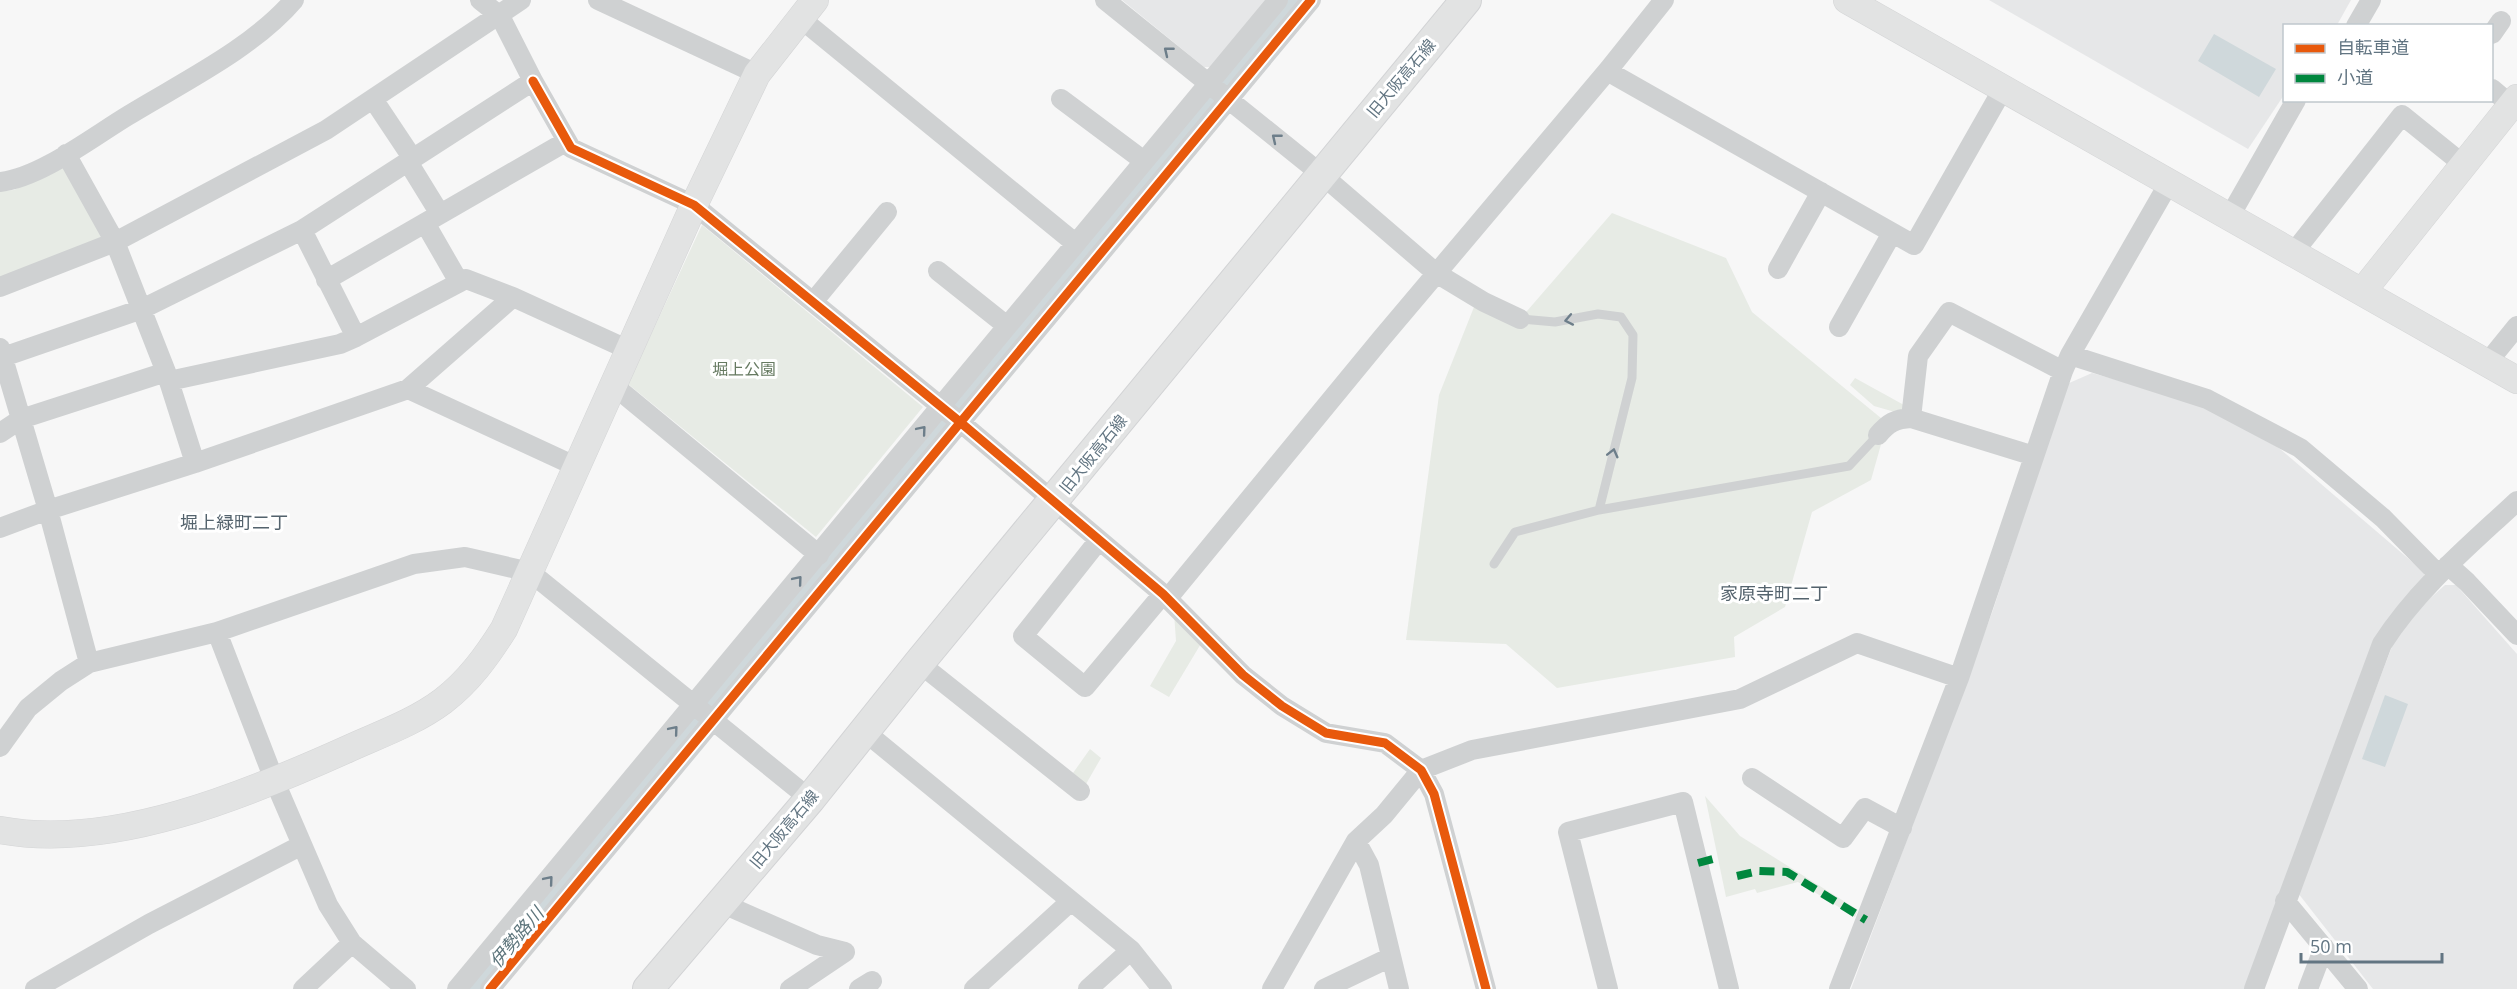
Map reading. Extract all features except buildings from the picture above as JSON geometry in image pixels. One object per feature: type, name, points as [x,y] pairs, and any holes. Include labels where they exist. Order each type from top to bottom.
[{"type":"main road","name":"旧大阪高石線","points":[[648,989],[810,799],[919,663],[1466,0]]},
{"type":"street","points":[[0,182],[13,180],[66,154],[237,49],[285,11],[294,0]]},
{"type":"street","points":[[480,0],[500,16],[533,81],[572,148],[694,205],[960,421],[1054,501],[1165,596],[1244,675],[1281,706],[1326,733],[1385,742],[1421,770],[1434,794],[1486,989]]},
{"type":"street","points":[[0,287],[115,242],[326,130],[521,0]]},
{"type":"street","points":[[598,0],[757,74]]},
{"type":"street","points":[[1106,0],[1321,174],[1436,273],[1484,302],[1520,319]]},
{"type":"street","points":[[490,989],[960,421],[1218,92],[1278,0]]},
{"type":"street","points":[[457,989],[695,705],[1144,161],[1311,0]]},
{"type":"street","points":[[1099,540],[1023,636],[1085,687],[1165,596],[1609,69],[1664,0]]},
{"type":"street","points":[[1847,0],[2517,380]]},
{"type":"street","points":[[2357,24],[2371,0]]},
{"type":"street","points":[[0,830],[24,835],[74,834],[132,826],[275,782],[419,717],[467,681],[487,656],[504,628],[694,205],[757,74],[807,9],[1075,243]]},
{"type":"street","points":[[1609,69],[1616,76],[1914,245],[2004,87]]},
{"type":"street","points":[[89,663],[48,510],[1,354],[142,309],[302,230],[533,81]]},
{"type":"street","points":[[2362,292],[2464,165],[2507,97]]},
{"type":"street","points":[[373,99],[411,160],[459,282]]},
{"type":"street","points":[[1061,99],[1144,161]]},
{"type":"street","points":[[2230,216],[2295,102]]},
{"type":"street","points":[[2294,252],[2402,115],[2464,165]]},
{"type":"street","points":[[326,280],[567,141]]},
{"type":"street","points":[[66,154],[115,242],[167,376],[195,464]]},
{"type":"street","points":[[1839,989],[1959,678],[2066,363],[2169,181]]},
{"type":"street","points":[[1778,269],[1821,192]]},
{"type":"street","points":[[813,302],[887,212]]},
{"type":"street","points":[[302,230],[356,337]]},
{"type":"street","points":[[1839,327],[1892,232]]},
{"type":"street","points":[[938,271],[1007,326]]},
{"type":"street","points":[[0,433],[21,419],[167,376],[340,344],[466,279],[513,297],[629,350]]},
{"type":"street","points":[[0,528],[48,510],[195,464],[408,389],[513,297]]},
{"type":"street","points":[[1911,418],[1918,356],[1948,312],[2066,363],[2207,399],[2300,448],[2443,570],[2467,582],[2517,635]]},
{"type":"street","points":[[2487,363],[2517,327]]},
{"type":"street","points":[[613,385],[819,555]]},
{"type":"street","points":[[408,389],[575,466]]},
{"type":"street","points":[[1878,435],[1887,423],[1911,418],[2034,456]]},
{"type":"street","points":[[2254,989],[2382,644],[2409,606],[2443,570],[2517,501]]},
{"type":"street","points":[[0,747],[28,708],[61,681],[89,663],[217,632],[414,564],[465,557],[530,572],[810,799]]},
{"type":"street","points":[[217,632],[275,782],[328,905],[352,943],[406,989]]},
{"type":"street","points":[[1272,989],[1356,841],[1384,815],[1421,770],[1472,750],[1740,699],[1857,643],[1959,678]]},
{"type":"street","points":[[919,663],[1080,790]]},
{"type":"street","points":[[864,731],[1131,950],[1162,989]]},
{"type":"street","points":[[1752,778],[1843,837],[1865,808],[1902,828]]},
{"type":"street","points":[[1608,989],[1568,832],[1683,802],[1729,989]]},
{"type":"street","points":[[1356,841],[1369,864],[1399,989]]},
{"type":"street","points":[[34,989],[149,924],[302,845]]},
{"type":"street","points":[[974,989],[1071,901]]},
{"type":"street","points":[[2285,901],[2358,989]]},
{"type":"street","points":[[721,903],[818,945],[845,952],[812,983],[790,989]]},
{"type":"street","points":[[303,989],[352,943]]},
{"type":"street","points":[[2308,989],[2324,948]]},
{"type":"street","points":[[1088,989],[1131,950]]},
{"type":"street","points":[[1324,989],[1391,957]]},
{"type":"lane","points":[[1520,319],[1555,322],[1598,314],[1621,317],[1633,336],[1632,378],[1599,510]]},
{"type":"lane","points":[[1494,564],[1515,532],[1599,510],[1849,466],[1878,435]]},
{"type":"shaded area","points":[[1122,0],[1266,0],[1212,67],[1204,67]]},
{"type":"shaded area","points":[[1989,0],[2351,0],[2338,24],[2283,24],[2283,96],[2248,149]]},
{"type":"shaded area","points":[[2214,34],[2276,69],[2259,97],[2198,61]]},
{"type":"shaded area","points":[[2092,373],[2195,402],[2279,448],[2424,572],[2424,579],[2377,636],[2363,668],[2245,989],[1851,989],[1993,610],[2067,384]]},
{"type":"shaded area","points":[[2445,585],[2456,585],[2517,654],[2517,989],[2373,989],[2298,893],[2393,644],[2416,611]]},
{"type":"shaded area","points":[[2385,695],[2408,704],[2385,767],[2362,759]]},
{"type":"green space","points":[[63,164],[105,238],[0,278],[0,191],[14,190]]},
{"type":"green space","points":[[1612,213],[1726,258],[1752,312],[1887,423],[1871,480],[1812,512],[1785,607],[1734,637],[1735,657],[1557,688],[1506,644],[1406,640],[1439,395],[1474,307],[1520,319]]},
{"type":"green space","name":"堀上公園","points":[[702,225],[923,407],[816,537],[628,384]]},
{"type":"green space","points":[[1855,378],[1904,405],[1902,414],[1874,406],[1850,385]]},
{"type":"green space","points":[[1174,613],[1202,642],[1169,697],[1150,686],[1176,641]]},
{"type":"green space","points":[[1090,749],[1101,758],[1086,784],[1073,773]]},
{"type":"green space","points":[[1705,796],[1740,836],[1858,910],[1855,917],[1798,882],[1757,893],[1755,889],[1726,897]]},
{"type":"waterway","name":"伊勢路川","points":[[473,989],[1297,0]]},
{"type":"marked path","points":[[1698,863],[1713,859]]},
{"type":"marked path","points":[[1737,876],[1759,871],[1787,872],[1866,920]]},
{"type":"cycle path","points":[[490,989],[1311,0]]},
{"type":"cycle path","points":[[533,81],[571,148],[694,205],[960,422],[1163,594],[1243,675],[1282,706],[1326,733],[1385,743],[1421,770],[1434,794],[1486,989]]},
{"type":"district","name":"堀上緑町二丁","points":[[234,522]]},
{"type":"district","name":"家原寺町二丁","points":[[1774,593]]}]
